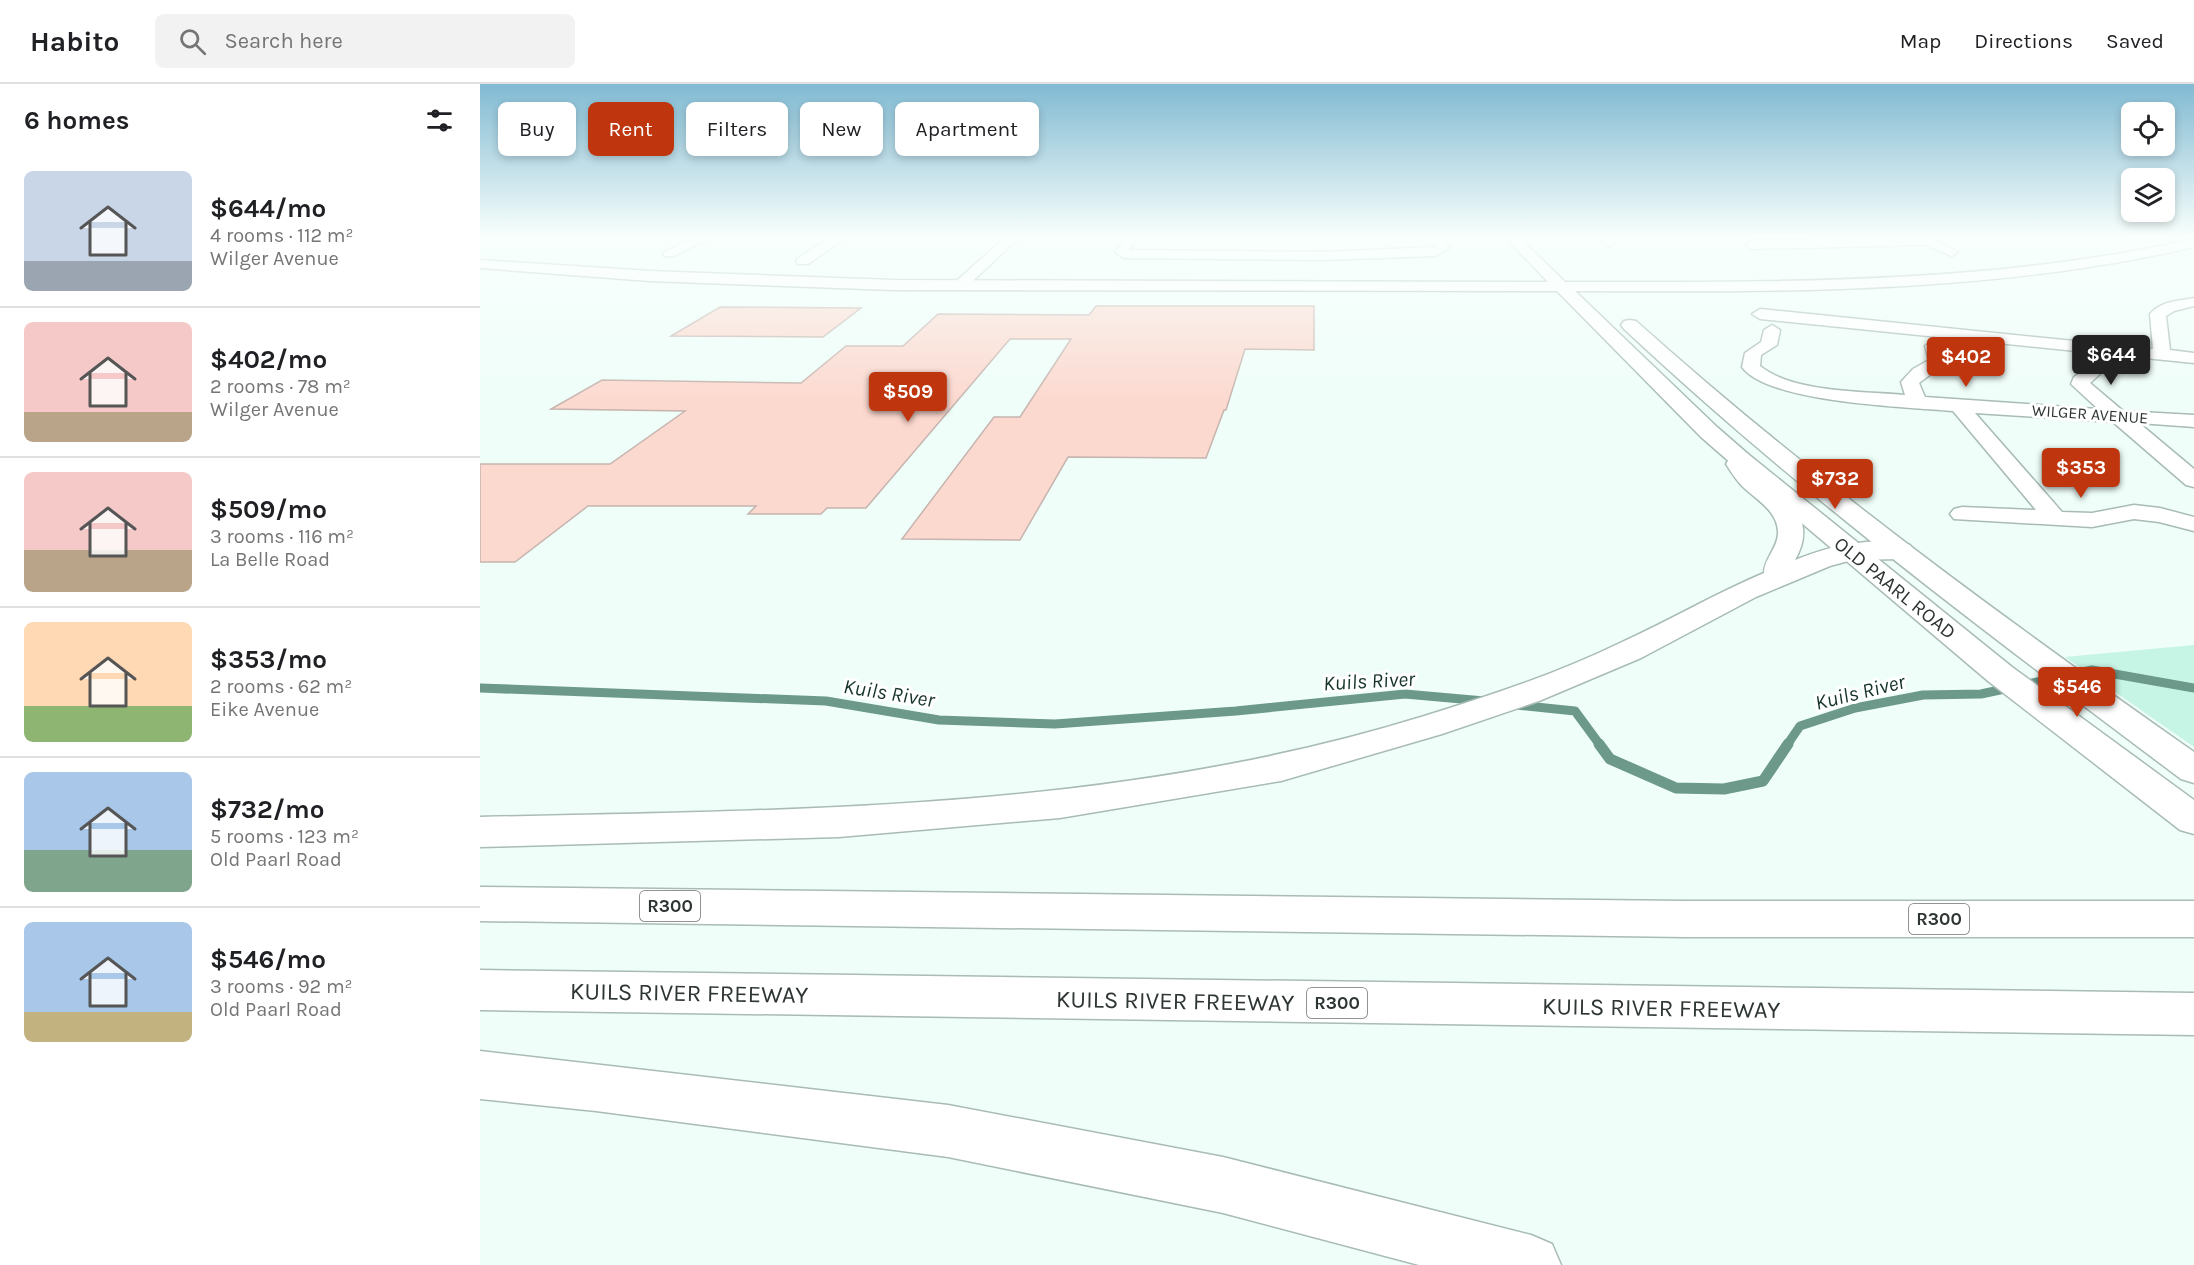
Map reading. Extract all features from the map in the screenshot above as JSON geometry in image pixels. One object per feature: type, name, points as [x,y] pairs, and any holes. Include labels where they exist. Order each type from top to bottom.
[{"type":"main road","name":"OLD PAARL ROAD","points":[[1581,291],[1708,432],[2000,674],[2194,820]]},
{"type":"main road","name":"OLD PAARL ROAD","points":[[1587,291],[1611,308],[1755,434],[1900,551],[1992,622],[2194,770]]},
{"type":"main road","points":[[1740,459],[1738,464],[1744,475],[1780,509],[1790,526],[1791,542],[1778,567],[1778,576]]},
{"type":"main road","points":[[480,832],[850,822],[1060,804],[1281,768],[1430,726],[1527,694],[1630,651],[1778,576],[1826,558],[1851,552],[1900,551]]},
{"type":"main road","name":"R300","points":[[480,904],[1684,919],[2194,919]]},
{"type":"main road","name":"KUILS RIVER FREEWAY","points":[[480,990],[2194,1014]]},
{"type":"main road","points":[[480,1075],[948,1131],[1224,1185],[1531,1265]]},
{"type":"street","points":[[2162,355],[2158,314],[2169,307],[2194,302]]},
{"type":"street","points":[[1760,314],[2194,358]]},
{"type":"street","name":"WILGER AVENUE","points":[[1772,330],[1770,344],[1754,351],[1751,357],[1751,367],[1763,377],[1783,386],[1807,391],[1959,406],[2194,421]]},
{"type":"street","points":[[1917,402],[1910,382],[1918,373],[1938,362],[1933,346]]},
{"type":"street","points":[[2093,362],[2091,375],[2082,379],[2080,384],[2194,480]]},
{"type":"street","points":[[1959,406],[2056,519]]},
{"type":"street","points":[[1962,514],[2092,520],[2134,512],[2160,515],[2194,524]]},
{"type":"green space","points":[[2194,645],[2194,747],[2065,657]]},
{"type":"building","points":[[1096,306],[1314,306],[1314,350],[1245,349],[1226,410],[1224,410],[1206,458],[1068,457],[1020,540],[902,539],[994,417],[1020,417],[1071,339],[1010,339],[866,508],[827,508],[821,514],[748,514],[756,506],[588,506],[515,562],[480,562],[480,464],[610,464],[685,411],[551,409],[602,380],[801,383],[846,346],[903,346],[938,314],[1089,315]]},
{"type":"building","points":[[720,307],[861,308],[823,337],[671,336]]},
{"type":"waterway","name":"Kuils River","points":[[2023,685],[2092,670],[2194,688]]},
{"type":"waterway","name":"Kuils River","points":[[480,688],[826,701],[939,720],[1055,724],[1236,711],[1405,694],[1484,701]]},
{"type":"waterway","name":"Kuils River","points":[[1787,745],[1800,726],[1855,708],[1923,695],[1981,694],[2009,688]]},
{"type":"waterway","name":"Kuils River","points":[[1516,705],[1575,711],[1600,745]]},
{"type":"waterway","name":"Kuils River","points":[[1599,744],[1610,759],[1676,788],[1724,789],[1763,781],[1788,744]]}]
